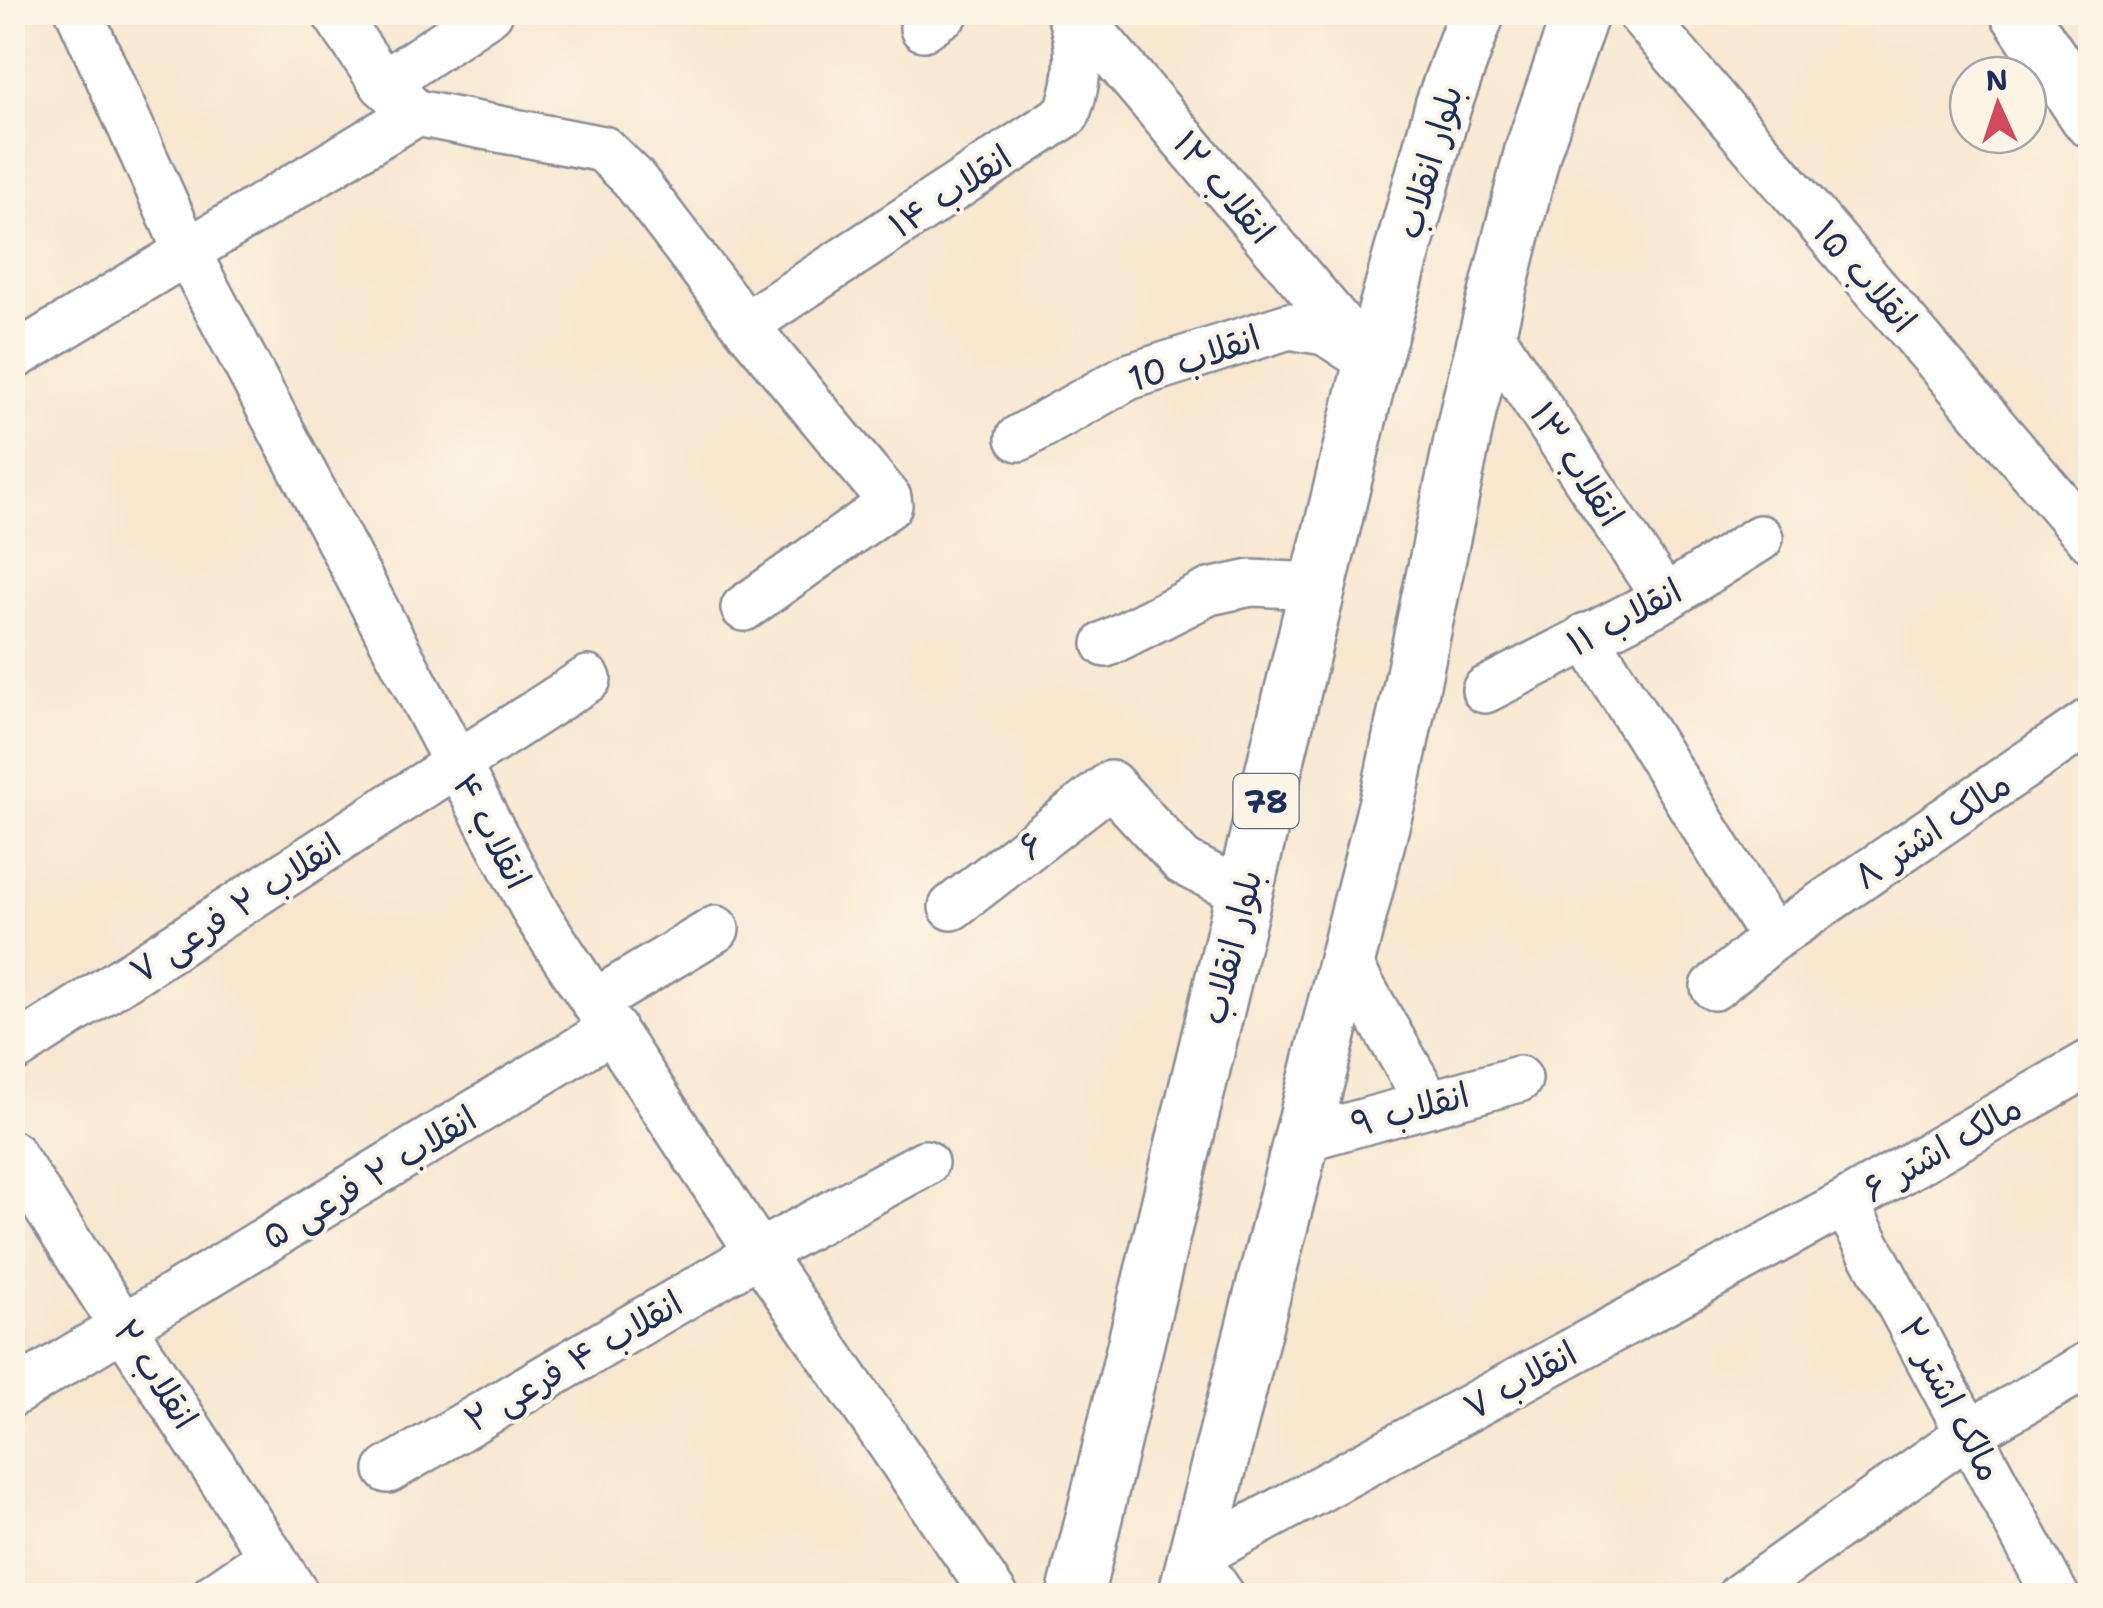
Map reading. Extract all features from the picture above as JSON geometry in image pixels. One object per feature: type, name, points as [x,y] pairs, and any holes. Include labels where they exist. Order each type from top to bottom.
[{"type":"main road","name":"بلوار انقلاب","points":[[1075,1596],[1372,362],[1443,106],[1477,12]]},
{"type":"main road","points":[[1201,1583],[1301,1139],[1390,786],[1488,330],[1533,150],[1582,12]]},
{"type":"main road","points":[[2018,12],[2085,98]]},
{"type":"street","name":"انقلاب ۴","points":[[80,12],[187,252],[536,916],[759,1253],[995,1596]]},
{"type":"street","points":[[334,12],[400,99],[603,149],[632,177],[745,325],[884,489],[890,505],[744,608]]},
{"type":"street","points":[[12,358],[187,252],[400,99],[490,12]]},
{"type":"street","name":"انقلاب ۱۴","points":[[745,325],[1067,114],[1076,90],[1077,33],[1072,12]]},
{"type":"street","name":"انقلاب ۱۲","points":[[1072,12],[1372,362]]},
{"type":"street","name":"انقلاب ۱۵","points":[[1639,12],[2090,539]]},
{"type":"street","name":"انقلاب 10","points":[[1018,438],[1128,377],[1289,326],[1325,332],[1372,362]]},
{"type":"street","name":"انقلاب ۱۳","points":[[1488,330],[1665,598]]},
{"type":"street","name":"انقلاب ۱۱","points":[[1485,690],[1665,598],[1760,538]]},
{"type":"street","points":[[1106,644],[1209,592],[1251,582],[1318,586]]},
{"type":"street","points":[[1586,636],[1774,938]]},
{"type":"street","name":"انقلاب ۲ فرعی ۷","points":[[12,1051],[588,679]]},
{"type":"street","name":"مالک اشتر ۸","points":[[1714,987],[1774,938],[2090,721]]},
{"type":"street","name":"۶","points":[[952,907],[1110,784],[1183,862],[1244,893]]},
{"type":"street","name":"انقلاب ۲ فرعی ۵","points":[[12,1394],[604,1016],[716,929]]},
{"type":"street","points":[[1346,960],[1429,1104]]},
{"type":"street","name":"مالک اشتر ۶","points":[[1846,1203],[2090,1063]]},
{"type":"street","name":"انقلاب ۹","points":[[1301,1139],[1518,1079]]},
{"type":"street","name":"انقلاب ۲","points":[[12,1154],[297,1596]]},
{"type":"street","name":"انقلاب ۴ فرعی ۲","points":[[388,1470],[759,1253],[925,1163]]},
{"type":"street","name":"مالک اشتر ۲","points":[[1846,1203],[2056,1596]]},
{"type":"street","name":"انقلاب ۷","points":[[1201,1583],[1846,1203]]},
{"type":"street","points":[[1740,1596],[1969,1433],[2090,1364]]},
{"type":"street","points":[[214,1596],[272,1556]]}]
